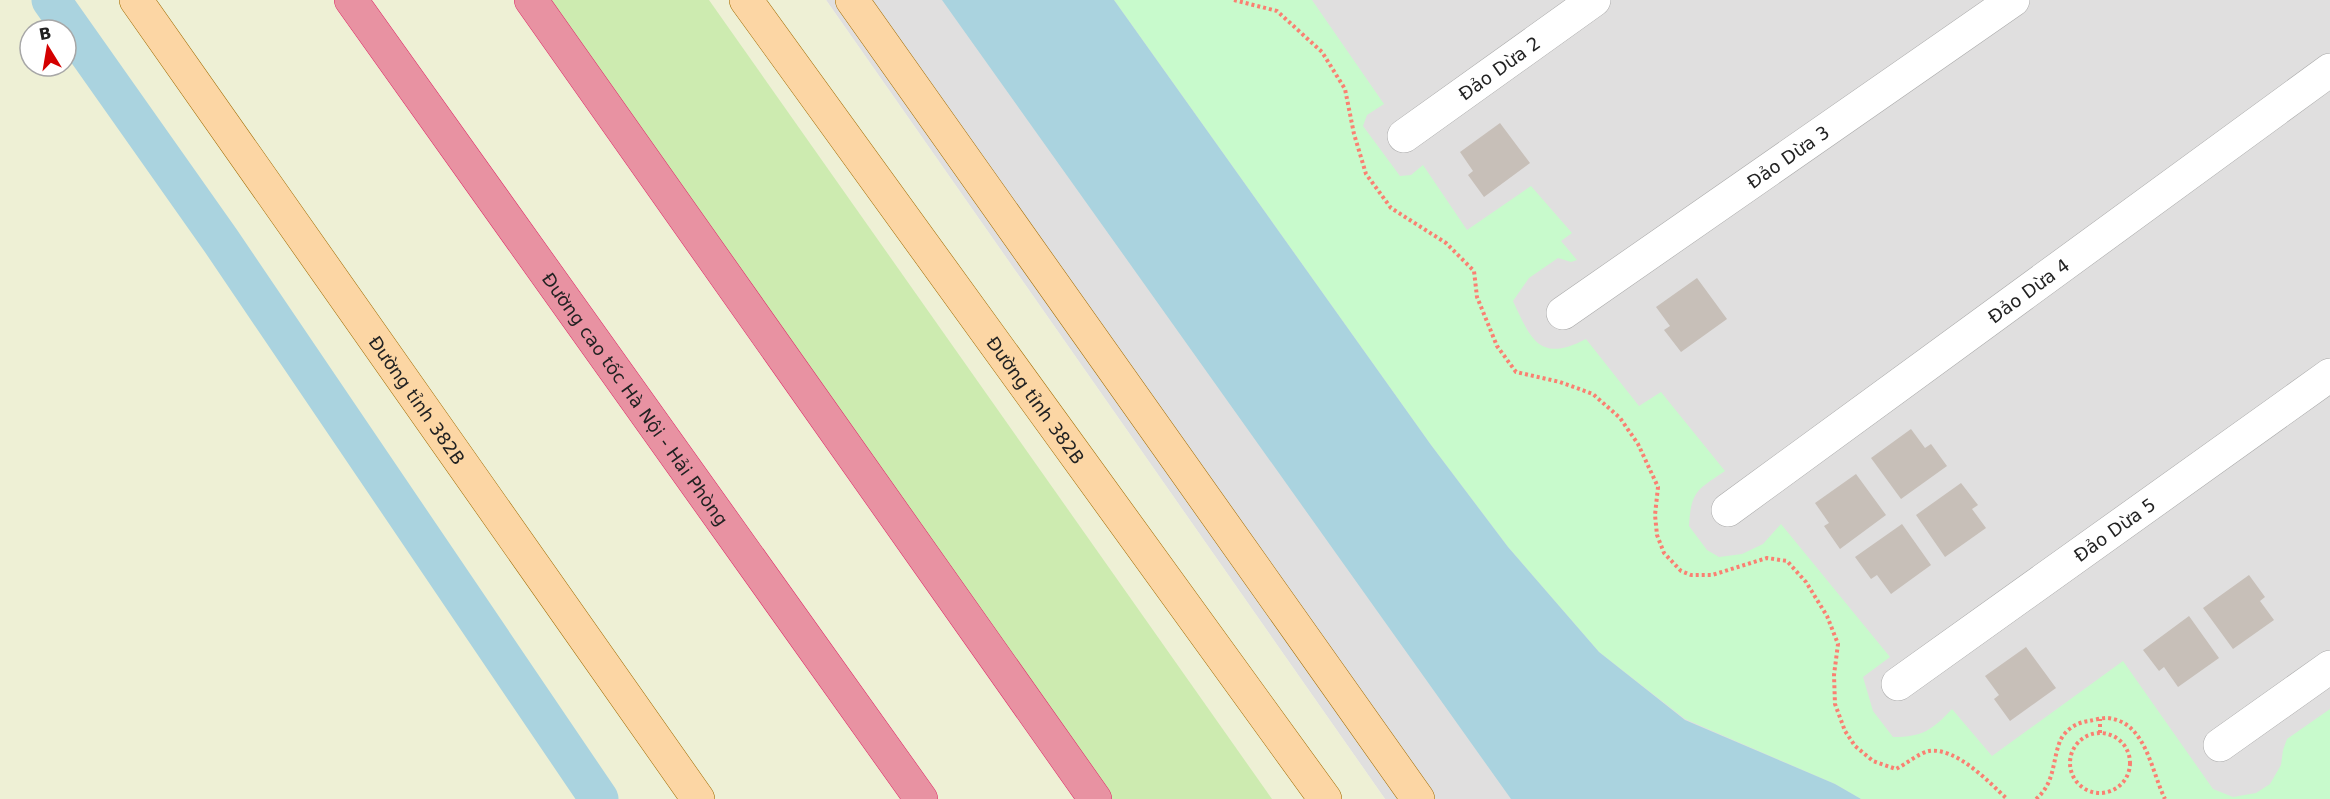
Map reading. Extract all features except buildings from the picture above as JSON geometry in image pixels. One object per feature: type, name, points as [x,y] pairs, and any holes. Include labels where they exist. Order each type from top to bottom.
[{"type":"highway","name":"Đường cao tốc Hà Nội - Hải Phòng","points":[[351,0],[921,799]]},
{"type":"highway","points":[[531,0],[1095,799]]},
{"type":"main road","name":"Đường tỉnh 382B","points":[[136,0],[698,799]]},
{"type":"main road","name":"Đường tỉnh 382B","points":[[746,0],[1325,799]]},
{"type":"main road","points":[[852,0],[1418,799]]},
{"type":"street","name":"Đảo Dừa 2","points":[[1404,136],[1594,0]]},
{"type":"street","name":"Đảo Dừa 3","points":[[1563,313],[2013,0]]},
{"type":"street","name":"Đảo Dừa 4","points":[[1728,510],[2330,70]]},
{"type":"street","name":"Đảo Dừa 5","points":[[1898,684],[2330,375]]},
{"type":"street","points":[[2220,745],[2330,667]]},
{"type":"path","points":[[1234,0],[1277,11],[1322,52],[1345,89],[1354,134],[1366,174],[1390,208],[1446,243],[1474,271],[1477,297],[1497,346],[1516,372],[1560,382],[1593,394],[1620,418],[1638,444],[1658,487],[1655,516],[1657,535],[1664,553],[1681,570],[1692,575],[1712,575],[1767,558],[1787,561],[1806,582],[1827,616],[1838,644],[1834,675],[1835,704],[1845,730],[1855,746],[1873,761],[1896,769],[1929,751],[1949,754],[1966,763],[2007,799]]},
{"type":"path","points":[[2036,799],[2052,778],[2061,740],[2070,728],[2084,721],[2106,718],[2124,723],[2138,733],[2165,799]]},
{"type":"path","points":[[2100,719],[2100,733]]},
{"type":"path","points":[[2100,733],[2119,739],[2126,747],[2130,766],[2122,784],[2104,793],[2084,789],[2072,774],[2070,765],[2075,747],[2082,739],[2100,733]]},
{"type":"shaded area","points":[[826,0],[2330,0],[2330,799],[1385,799]]},
{"type":"green space","points":[[0,0],[826,0],[1385,799],[0,799]]},
{"type":"green space","points":[[543,0],[709,0],[1272,799],[1108,799]]},
{"type":"green space","points":[[1114,0],[1312,0],[1384,104],[1367,115],[1363,126],[1400,176],[1411,175],[1423,165],[1467,230],[1531,186],[1572,233],[1561,241],[1577,260],[1571,262],[1558,258],[1529,278],[1513,301],[1526,327],[1539,344],[1547,348],[1558,349],[1586,339],[1639,406],[1661,392],[1725,471],[1697,492],[1692,505],[1689,526],[1707,550],[1719,557],[1742,554],[1763,544],[1781,524],[1890,657],[1863,677],[1873,711],[1893,737],[1920,734],[1939,722],[1952,709],[1992,756],[2123,661],[2213,789],[2233,797],[2256,793],[2270,784],[2281,765],[2287,739],[2330,709],[2330,799],[1861,799],[1835,784],[1685,719],[1599,652],[1508,547],[1431,445]]},
{"type":"water","points":[[942,0],[1114,0],[1431,445],[1508,547],[1599,652],[1685,720],[1835,784],[1861,799],[1511,799]]},
{"type":"waterway","points":[[51,0],[221,241],[599,799]]}]
